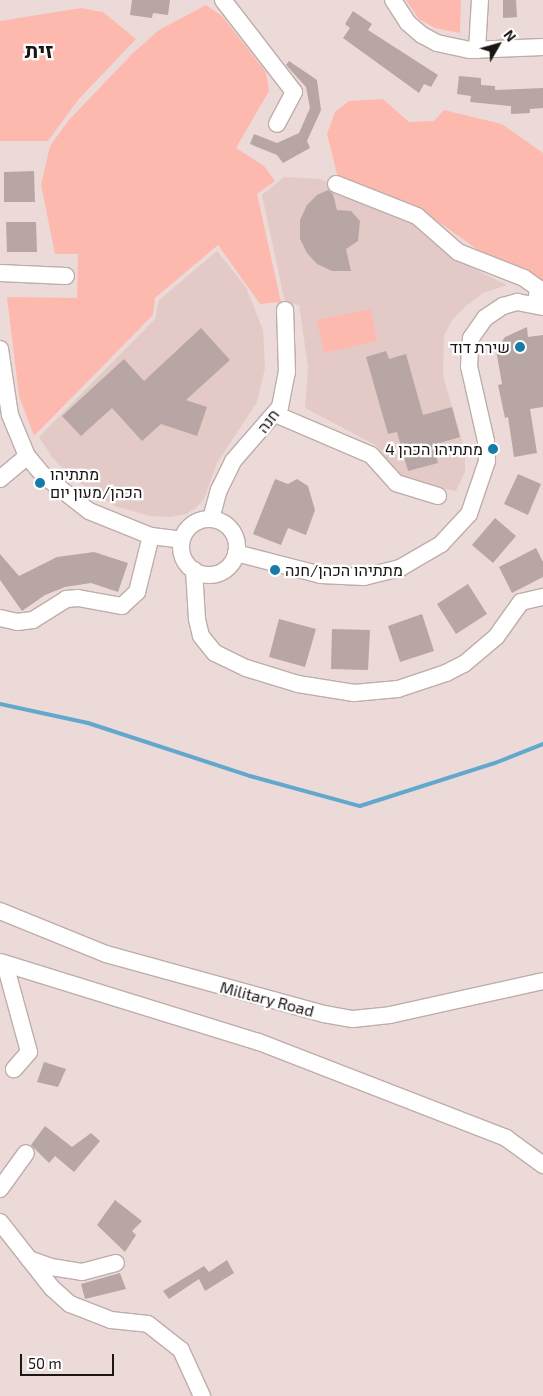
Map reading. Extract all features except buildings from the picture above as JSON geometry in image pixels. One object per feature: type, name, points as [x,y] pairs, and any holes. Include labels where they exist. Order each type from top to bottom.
[{"type":"street","points":[[223,0],[294,92],[278,124]]},
{"type":"street","points":[[393,0],[422,35],[437,43],[477,50],[543,47]]},
{"type":"street","points":[[477,50],[480,0]]},
{"type":"street","points":[[236,553],[321,575],[364,577],[400,568],[440,544],[469,514],[487,461],[486,441],[469,366],[471,338],[485,318],[503,306],[517,302],[540,306],[538,288],[524,278],[458,252],[418,216],[336,184]]},
{"type":"street","points":[[0,273],[66,276]]},
{"type":"street","name":"חנה","points":[[211,519],[219,490],[233,462],[275,414],[287,372],[285,310]]},
{"type":"street","points":[[0,349],[10,416],[27,456],[66,495],[89,511],[151,536],[182,540]]},
{"type":"street","points":[[275,414],[371,455],[396,483],[438,496]]},
{"type":"street","points":[[0,479],[27,456]]},
{"type":"street","points":[[211,519],[220,521],[234,533],[236,553],[224,570],[211,575],[194,570],[185,562],[182,540],[192,524],[211,519]]},
{"type":"street","points":[[0,618],[18,622],[33,620],[66,599],[78,598],[122,606],[131,600],[139,586],[151,536]]},
{"type":"street","points":[[194,570],[197,619],[201,636],[215,653],[246,668],[298,684],[354,693],[398,689],[446,673],[464,664],[496,638],[521,602],[543,598]]},
{"type":"street","name":"Military Road","points":[[0,911],[106,954],[324,1014],[353,1019],[390,1015],[543,981]]},
{"type":"street","points":[[2,963],[29,1052],[14,1069]]},
{"type":"street","points":[[2,963],[259,1042],[506,1138],[543,1165]]},
{"type":"street","points":[[0,1189],[26,1153]]},
{"type":"street","points":[[0,1222],[52,1288],[70,1304],[111,1320],[148,1324],[181,1350],[202,1396]]},
{"type":"street","points":[[29,1259],[51,1267],[82,1272],[116,1263]]},
{"type":"shaded area","points":[[406,0],[461,0],[460,33],[435,28],[419,19]]},
{"type":"shaded area","points":[[206,5],[222,16],[266,72],[269,91],[236,148],[264,166],[275,181],[257,194],[281,302],[260,304],[218,245],[155,298],[153,315],[34,436],[19,396],[7,297],[77,298],[78,254],[55,254],[41,185],[50,146],[68,121],[132,54],[159,30]]},
{"type":"shaded area","points":[[81,8],[103,12],[136,39],[78,100],[48,141],[0,141],[0,21]]},
{"type":"shaded area","points":[[383,99],[409,122],[434,121],[444,110],[502,124],[543,153],[543,284],[525,283],[423,211],[338,178],[327,134],[335,112],[349,101]]},
{"type":"shaded area","points":[[284,177],[320,179],[418,225],[452,258],[507,285],[483,293],[465,307],[452,320],[444,336],[443,376],[465,450],[465,472],[456,491],[403,481],[377,446],[305,408],[308,367],[299,305],[285,302],[262,195]]},
{"type":"shaded area","points":[[217,251],[246,287],[263,330],[265,368],[257,402],[217,463],[204,499],[196,508],[186,514],[170,517],[150,516],[115,506],[70,476],[52,457],[39,437],[155,319],[159,300]]},
{"type":"shaded area","points":[[370,309],[377,341],[324,353],[317,320]]},
{"type":"waterway","points":[[0,704],[88,723],[250,776],[360,806],[495,763],[543,744]]},
{"type":"place","name":"שירת דוד","points":[[520,347]]},
{"type":"place","name":"מתתיהו הכהן 4","points":[[493,449]]},
{"type":"place","name":"מתתיהו הכהן/מעון יום","points":[[40,483]]},
{"type":"place","name":"מתתיהו הכהן/חנה","points":[[275,570]]},
{"type":"district","name":"זית","points":[[39,50]]}]
